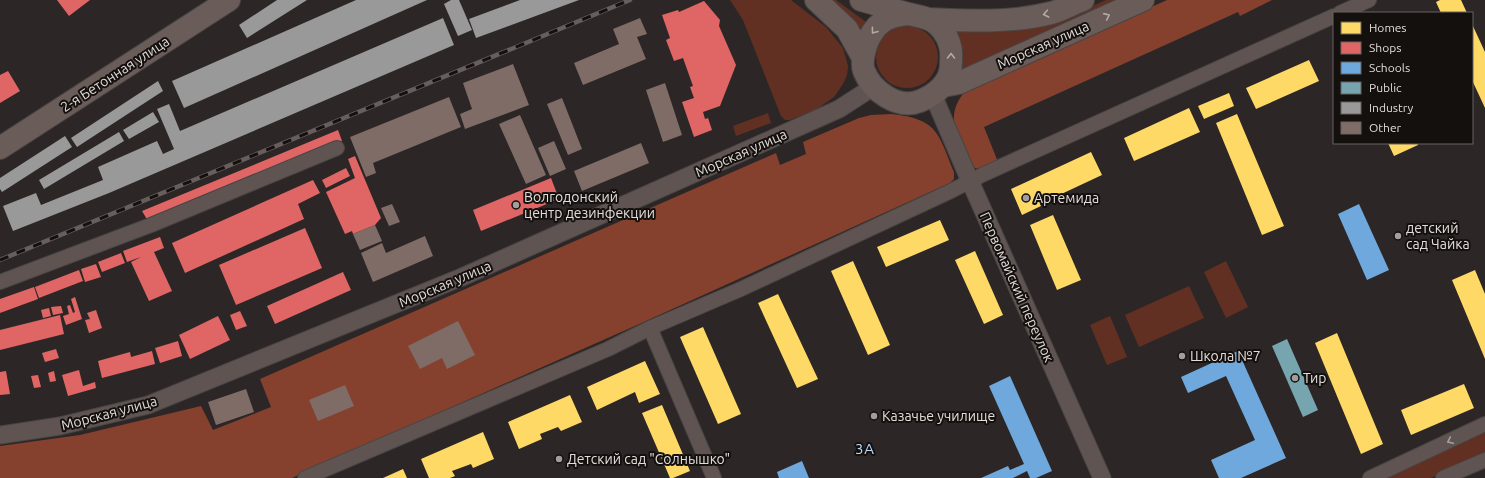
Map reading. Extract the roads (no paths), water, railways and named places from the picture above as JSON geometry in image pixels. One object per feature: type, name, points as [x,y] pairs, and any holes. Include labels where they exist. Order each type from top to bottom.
[{"type":"main road","name":"2-я Бетонная улица","points":[[0,148],[230,0]]},
{"type":"main road","points":[[816,0],[847,29],[863,58]]},
{"type":"main road","points":[[861,0],[929,19],[937,24],[946,36],[951,47],[951,70],[938,90],[917,102],[901,102],[888,99],[873,87],[864,70],[863,58],[866,42],[876,27],[891,17],[907,14]]},
{"type":"main road","name":"Морская улица","points":[[929,19],[995,21],[1017,19],[1052,13],[1082,0]]},
{"type":"main road","name":"Морская улица","points":[[938,90],[959,83],[1143,0]]},
{"type":"street","points":[[1342,12],[1369,0]]},
{"type":"street","points":[[314,477],[608,349],[650,328],[741,289],[951,191],[970,180],[1333,16]]},
{"type":"street","name":"Морская улица","points":[[0,435],[60,426],[156,402],[462,277],[839,110],[873,87]]},
{"type":"street","name":"Первомайский переулок","points":[[938,90],[970,180],[1102,478]]},
{"type":"street","points":[[0,282],[151,225],[337,148]]},
{"type":"street","points":[[650,328],[714,478]]},
{"type":"street","points":[[1370,478],[1485,424]]},
{"type":"street","points":[[1443,478],[1485,460]]},
{"type":"railway","points":[[0,260],[630,0]]},
{"type":"place","name":"Артемида","points":[[1026,198]]},
{"type":"place","name":"Волгодонский центр дезинфекции","points":[[516,205]]},
{"type":"place","name":"детский сад Чайка","points":[[1398,236]]},
{"type":"place","name":"Школа №7","points":[[1182,356]]},
{"type":"place","name":"Тир","points":[[1295,378]]},
{"type":"place","name":"Казачье училище","points":[[874,416]]},
{"type":"place","name":"Детский сад \"Солнышко\"","points":[[559,459]]},
{"type":"district","name":"3А","points":[[865,449]]}]
